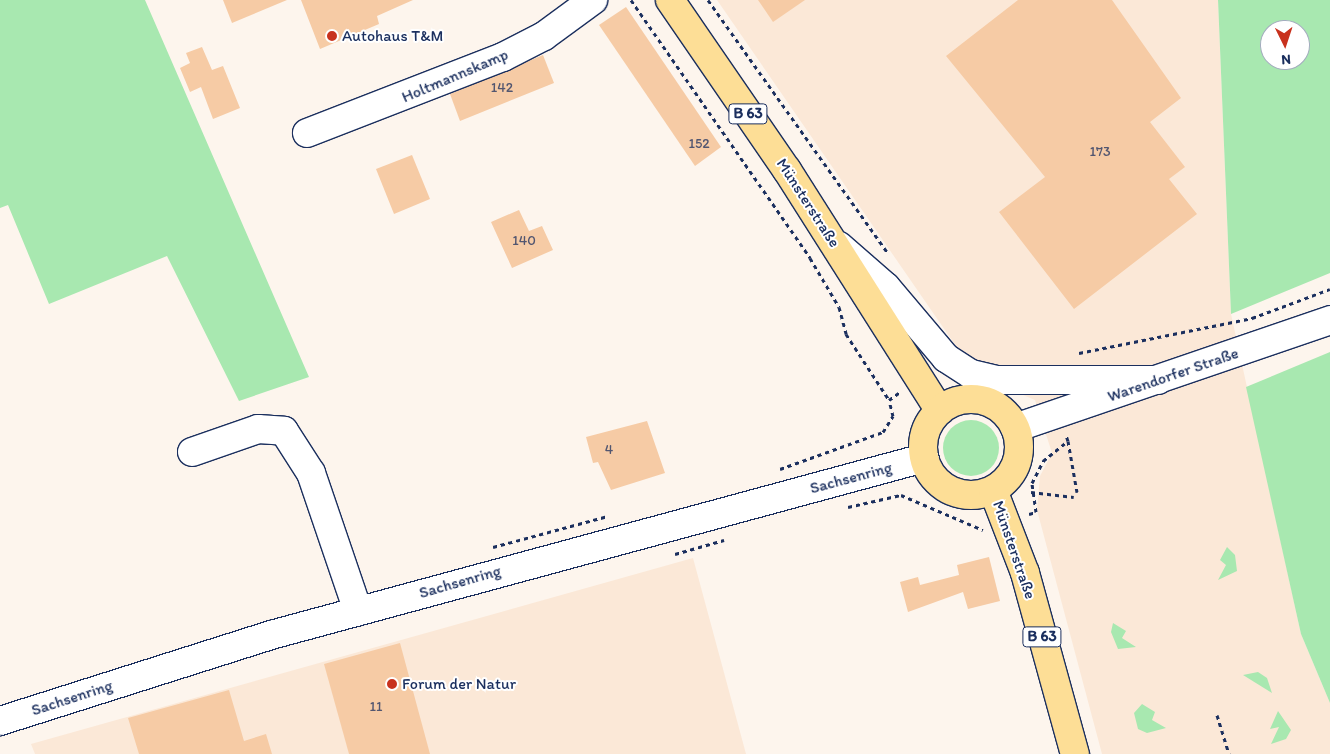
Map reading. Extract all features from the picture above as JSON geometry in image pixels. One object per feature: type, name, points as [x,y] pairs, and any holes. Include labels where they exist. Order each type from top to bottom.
[{"type":"main road","name":"Münsterstraße","points":[[670,0],[834,242],[940,411]]},
{"type":"main road","points":[[978,400],[1002,411],[1015,428],[1018,459],[1004,482],[993,490],[969,495],[945,488],[924,458],[924,437],[940,411],[952,404],[978,400]]},
{"type":"main road","name":"Münsterstraße","points":[[993,490],[1025,573],[1075,754]]},
{"type":"street","name":"Holtmannskamp","points":[[308,133],[503,57],[544,36],[593,0]]},
{"type":"street","points":[[834,242],[886,287],[946,358],[970,374],[996,380],[1158,380]]},
{"type":"street","name":"Warendorfer Straße","points":[[1015,428],[1330,320]]},
{"type":"street","points":[[192,452],[258,429],[284,431],[311,472],[358,611]]},
{"type":"street","name":"Sachsenring","points":[[0,721],[358,611],[924,458]]},
{"type":"path","points":[[632,0],[810,258],[839,308],[846,334],[889,400]]},
{"type":"path","points":[[708,0],[894,262]]},
{"type":"path","points":[[1076,354],[1252,318],[1330,290]]},
{"type":"path","points":[[1068,441],[1077,492]]},
{"type":"path","points":[[1031,492],[1074,497]]},
{"type":"path","points":[[1218,715],[1229,754]]},
{"type":"shaded area","points":[[717,0],[1218,0],[1231,314],[1301,634],[1330,703],[1330,754],[1102,754],[1037,510],[1040,476],[1052,453],[1035,400],[976,375]]},
{"type":"shaded area","points":[[693,558],[746,754],[35,754],[31,744]]},
{"type":"green space","points":[[0,0],[145,0],[309,377],[239,401],[167,256],[49,304],[8,205],[0,208]]},
{"type":"green space","points":[[1218,0],[1330,0],[1330,273],[1231,314]]},
{"type":"green space","points":[[1330,352],[1330,703],[1301,634],[1246,387]]},
{"type":"green space","points":[[971,420],[982,422],[991,428],[997,437],[999,448],[997,459],[991,468],[982,474],[971,476],[960,474],[951,468],[945,459],[943,448],[945,437],[951,428],[960,422]]},
{"type":"green space","points":[[1227,547],[1235,555],[1237,571],[1218,580],[1226,565],[1220,560]]},
{"type":"green space","points":[[1113,623],[1126,631],[1122,638],[1136,647],[1118,649],[1111,632]]},
{"type":"green space","points":[[1258,672],[1267,678],[1272,693],[1243,675]]},
{"type":"green space","points":[[1142,704],[1155,712],[1152,720],[1166,728],[1147,733],[1138,729],[1134,713]]},
{"type":"green space","points":[[1278,711],[1291,730],[1286,739],[1271,744],[1279,727],[1270,729]]},
{"type":"building","points":[[223,0],[287,0],[232,23]]},
{"type":"building","name":"Autohaus T&M","points":[[301,0],[413,0],[377,16],[379,24],[320,49]]},
{"type":"building","points":[[758,0],[805,0],[773,22]]},
{"type":"building","points":[[1018,0],[1112,0],[1181,98],[1150,122],[1185,167],[1169,179],[1197,214],[1074,309],[999,212],[1045,177],[946,56]]},
{"type":"building","points":[[626,7],[721,147],[695,166],[599,25]]},
{"type":"building","points":[[202,47],[212,70],[223,66],[240,108],[213,119],[201,87],[190,92],[180,68],[190,63],[186,53]]},
{"type":"building","points":[[543,55],[554,83],[460,121],[450,94]]},
{"type":"building","points":[[412,155],[430,199],[394,214],[376,169]]},
{"type":"building","points":[[519,210],[529,231],[542,226],[553,250],[512,268],[491,222]]},
{"type":"building","points":[[647,421],[665,473],[611,490],[598,462],[593,463],[586,437]]},
{"type":"building","points":[[989,557],[1000,601],[968,609],[963,592],[908,612],[900,582],[918,577],[920,585],[959,575],[957,565]]},
{"type":"building","points":[[400,643],[430,754],[349,754],[324,664]]},
{"type":"building","points":[[229,690],[244,741],[266,734],[272,754],[139,754],[128,718]]},
{"type":"place","name":"Autohaus T&M","points":[[332,36]]},
{"type":"place","name":"Forum der Natur","points":[[392,684]]}]
